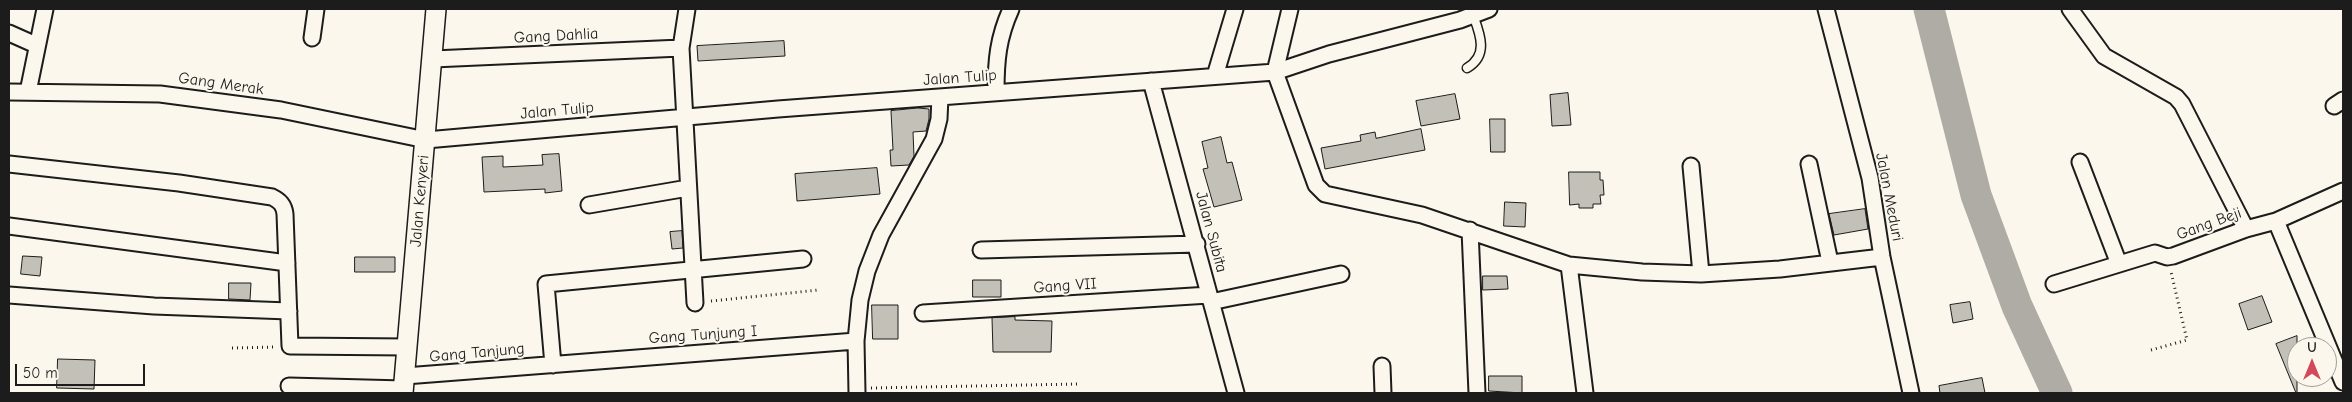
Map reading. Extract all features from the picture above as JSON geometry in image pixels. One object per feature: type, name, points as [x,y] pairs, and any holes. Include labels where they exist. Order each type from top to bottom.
[{"type":"street","points":[[28,92],[36,44],[45,9]]},
{"type":"street","points":[[312,38],[316,9]]},
{"type":"street","name":"Jalan Kenyeri","points":[[404,386],[436,9]]},
{"type":"street","points":[[687,9],[681,48],[695,303]]},
{"type":"street","points":[[996,92],[996,53],[1011,9]]},
{"type":"street","points":[[1215,76],[1235,9]]},
{"type":"street","points":[[1290,9],[1275,72],[1320,191],[1326,194],[1422,215],[1569,265],[1642,272],[1701,274],[1780,270],[1830,262],[1882,257]]},
{"type":"street","name":"Jalan Tulip","points":[[426,140],[996,92],[1275,72],[1329,54],[1460,20],[1489,9]]},
{"type":"street","name":"Jalan Meduri","points":[[1826,9],[1870,178],[1882,257],[1911,393]]},
{"type":"street","points":[[2070,9],[2104,56],[2176,97],[2182,104],[2246,228]]},
{"type":"street","points":[[9,33],[36,44]]},
{"type":"street","name":"Gang Dahlia","points":[[432,59],[681,48]]},
{"type":"street","name":"Jalan Subita","points":[[1151,81],[1197,244],[1236,393]]},
{"type":"street","name":"Gang Merak","points":[[9,92],[160,94],[281,110],[426,140]]},
{"type":"street","points":[[858,391],[856,341],[860,300],[873,253],[934,138],[939,119],[940,97]]},
{"type":"street","points":[[2080,162],[2119,264]]},
{"type":"street","points":[[9,164],[179,183],[272,197],[280,201],[284,207],[290,346],[408,347]]},
{"type":"street","points":[[1809,164],[1830,262]]},
{"type":"street","points":[[1691,166],[1701,274]]},
{"type":"street","points":[[589,205],[688,188]]},
{"type":"street","name":"Gang Beji","points":[[2054,284],[2155,253],[2167,257],[2246,228],[2276,221],[2343,191]]},
{"type":"street","points":[[2276,221],[2343,382]]},
{"type":"street","points":[[9,226],[287,263]]},
{"type":"street","points":[[1470,230],[1477,393]]},
{"type":"street","points":[[981,250],[1197,244]]},
{"type":"street","points":[[553,365],[546,284],[803,259]]},
{"type":"street","points":[[1569,265],[1585,393]]},
{"type":"street","name":"Gang VII","points":[[923,313],[1210,298],[1341,274]]},
{"type":"street","points":[[9,296],[154,306],[289,311]]},
{"type":"street","name":"Gang Tunjung I","points":[[553,365],[856,341]]},
{"type":"street","name":"Gang Tanjung","points":[[289,386],[370,388],[404,386],[553,365]]},
{"type":"street","points":[[1382,366],[1383,393]]},
{"type":"lane","points":[[1467,68],[1473,64],[1480,54],[1482,46],[1473,15]]},
{"type":"path","points":[[2151,350],[2187,340],[2167,257]]},
{"type":"path","points":[[695,303],[819,290]]},
{"type":"path","points":[[232,348],[290,346]]},
{"type":"path","points":[[858,391],[1078,384]]},
{"type":"building","points":[[784,41],[785,56],[698,61],[697,46]]},
{"type":"building","points":[[1568,93],[1571,125],[1552,126],[1550,95]]},
{"type":"building","points":[[1455,94],[1460,119],[1421,126],[1416,101]]},
{"type":"building","points":[[918,108],[929,109],[926,131],[913,132],[914,156],[909,165],[891,166],[890,150],[893,150],[891,111]]},
{"type":"building","points":[[1490,119],[1505,119],[1505,152],[1491,152]]},
{"type":"building","points":[[1421,129],[1425,150],[1325,169],[1321,148],[1361,141],[1360,135],[1375,132],[1376,138]]},
{"type":"building","points":[[1221,137],[1227,163],[1232,162],[1242,200],[1214,207],[1203,169],[1208,168],[1202,142]]},
{"type":"building","points":[[559,154],[562,191],[545,193],[545,189],[484,192],[482,157],[503,156],[503,167],[543,165],[542,155]]},
{"type":"building","points":[[877,168],[880,194],[797,201],[795,174]]},
{"type":"building","points":[[1569,172],[1600,172],[1600,180],[1603,180],[1604,195],[1600,195],[1601,204],[1593,204],[1593,208],[1579,208],[1579,204],[1570,205]]},
{"type":"building","points":[[1505,202],[1526,203],[1525,227],[1504,226]]},
{"type":"building","points":[[1865,209],[1868,229],[1834,235],[1829,214]]},
{"type":"building","points":[[682,231],[683,248],[672,249],[670,232]]},
{"type":"building","points":[[23,256],[42,257],[40,276],[21,274]]},
{"type":"building","points":[[355,257],[395,257],[395,272],[355,272]]},
{"type":"building","points":[[1483,276],[1507,276],[1508,289],[1483,290]]},
{"type":"building","points":[[973,280],[1001,280],[1001,297],[973,297]]},
{"type":"building","points":[[229,283],[251,283],[250,300],[229,299]]},
{"type":"building","points":[[2262,296],[2272,322],[2248,330],[2239,304]]},
{"type":"building","points":[[1970,302],[1973,319],[1953,323],[1950,305]]},
{"type":"building","points":[[872,305],[898,305],[898,339],[873,339]]},
{"type":"building","points":[[1015,317],[1015,320],[1052,321],[1051,352],[993,352],[992,318]]},
{"type":"building","points":[[2287,340],[2287,371],[2276,344]]},
{"type":"building","points":[[58,359],[95,360],[94,389],[57,388]]},
{"type":"building","points":[[1489,376],[1522,376],[1522,393],[1489,391]]},
{"type":"building","points":[[1982,378],[1985,393],[1940,393],[1939,386]]},
{"type":"waterway","points":[[1929,9],[1976,195],[2017,306],[2057,393]]}]
